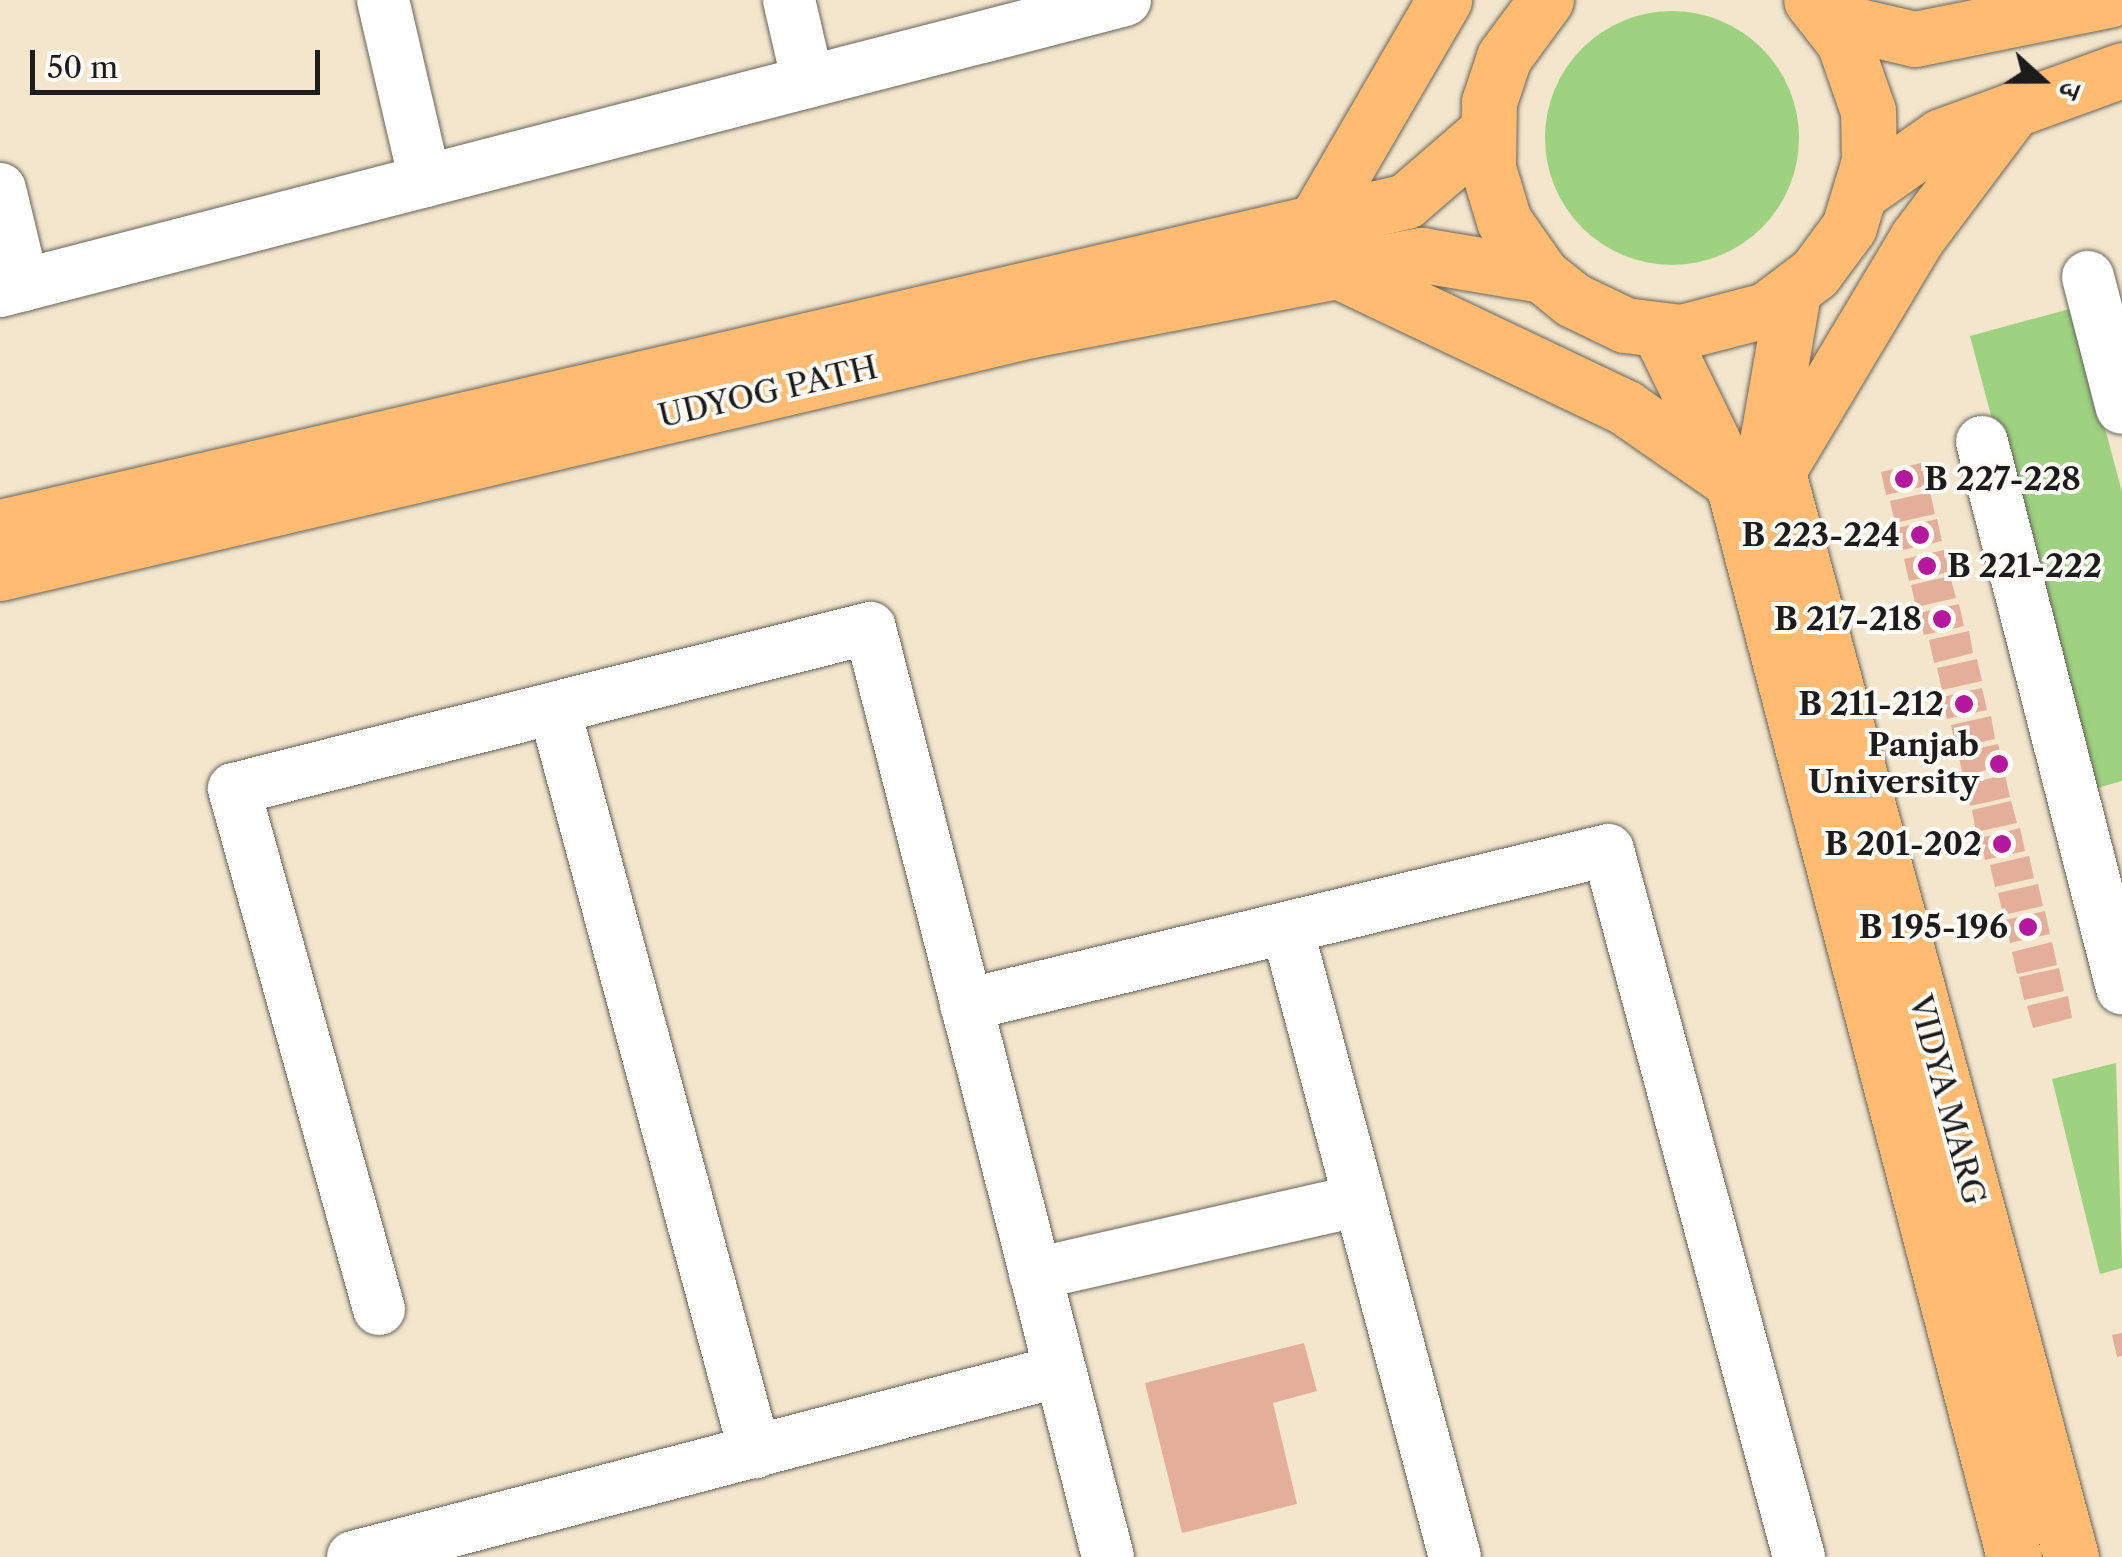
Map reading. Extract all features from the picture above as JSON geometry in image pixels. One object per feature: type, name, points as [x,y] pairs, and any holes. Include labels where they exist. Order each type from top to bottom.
[{"type":"main road","points":[[1315,222],[1444,0]]},
{"type":"main road","points":[[1546,0],[1504,57],[1486,132],[1504,221],[1542,276],[1608,319],[1659,331],[1703,330],[1793,292],[1830,256],[1862,191],[1868,111],[1820,10]]},
{"type":"main road","points":[[1955,0],[2020,18]]},
{"type":"main road","points":[[1820,10],[1916,39],[2109,0]]},
{"type":"main road","points":[[1862,191],[1942,136],[2122,70]]},
{"type":"main road","points":[[1338,271],[1626,408],[1755,477],[1916,238],[2013,110]]},
{"type":"main road","name":"UDYOG PATH","points":[[0,526],[1406,201],[1486,132]]},
{"type":"main road","name":"UDYOG PATH","points":[[0,573],[1031,330],[1422,254],[1542,276]]},
{"type":"main road","name":"VIDYA MARG","points":[[1793,292],[1768,436],[1755,477],[2014,1557]]},
{"type":"main road","name":"VIDYA MARG","points":[[1659,331],[1755,477],[2071,1557]]},
{"type":"street","points":[[382,0],[426,181]]},
{"type":"street","points":[[788,0],[808,82]]},
{"type":"street","points":[[0,189],[12,288],[1125,0]]},
{"type":"street","points":[[2088,277],[2122,408]]},
{"type":"street","points":[[1982,442],[2101,821],[2122,988]]},
{"type":"street","points":[[379,1309],[234,790],[870,628],[1108,1557]]},
{"type":"street","points":[[554,708],[755,1452]]},
{"type":"street","points":[[966,1005],[1608,850],[1799,1557]]},
{"type":"street","points":[[1287,928],[1455,1557]]},
{"type":"street","points":[[1035,1274],[1360,1200]]},
{"type":"street","points":[[353,1557],[1060,1371]]},
{"type":"green space","points":[[1672,11],[1720,21],[1762,48],[1789,90],[1799,138],[1789,186],[1762,228],[1720,255],[1672,265],[1624,255],[1582,228],[1555,186],[1545,138],[1555,90],[1582,48],[1624,21]]},
{"type":"green space","points":[[2073,308],[2122,492],[2122,781],[2090,790],[1970,336]]},
{"type":"green space","points":[[2116,1063],[2122,1268],[2100,1274],[2052,1079]]},
{"type":"building","name":"B 227-228","points":[[1921,463],[1926,486],[1886,495],[1881,472]]},
{"type":"building","points":[[1930,492],[1935,514],[1895,523],[1890,501]]},
{"type":"building","name":"B 223-224","points":[[1937,519],[1942,541],[1903,550],[1897,528]]},
{"type":"building","name":"B 221-222","points":[[1944,550],[1949,572],[1909,581],[1904,559]]},
{"type":"building","points":[[1950,576],[1956,598],[1916,607],[1911,585]]},
{"type":"building","name":"B 217-218","points":[[1959,604],[1964,626],[1924,635],[1919,613]]},
{"type":"building","points":[[1969,631],[1973,653],[1934,663],[1929,640]]},
{"type":"building","points":[[1977,659],[1982,681],[1942,690],[1937,668]]},
{"type":"building","name":"B 211-212","points":[[1982,688],[1987,710],[1947,719],[1942,697]]},
{"type":"building","points":[[1991,716],[1995,739],[1956,748],[1951,725]]},
{"type":"building","points":[[1998,744],[2003,766],[1963,776],[1958,753]]},
{"type":"building","points":[[2005,775],[2010,797],[1970,806],[1965,784]]},
{"type":"building","points":[[2011,801],[2017,823],[1976,832],[1972,810]]},
{"type":"building","name":"B 201-202","points":[[2020,828],[2025,851],[1985,860],[1980,838]]},
{"type":"building","points":[[2029,856],[2034,878],[1995,887],[1990,865]]},
{"type":"building","points":[[2038,884],[2043,906],[2003,915],[1998,893]]},
{"type":"building","name":"B 195-196","points":[[2045,911],[2050,934],[2010,943],[2005,920]]},
{"type":"building","points":[[2052,942],[2057,965],[2017,974],[2012,952]]},
{"type":"building","points":[[2059,968],[2064,991],[2024,1000],[2019,977]]},
{"type":"building","points":[[2068,996],[2072,1018],[2033,1028],[2027,1006]]},
{"type":"building","points":[[2122,1333],[2122,1356],[2117,1357],[2112,1335]]},
{"type":"building","points":[[1304,1343],[1317,1391],[1273,1403],[1297,1504],[1182,1533],[1145,1383]]},
{"type":"place","name":"B 227-228","points":[[1904,479]]},
{"type":"place","name":"B 223-224","points":[[1920,535]]},
{"type":"place","name":"B 221-222","points":[[1927,566]]},
{"type":"place","name":"B 217-218","points":[[1942,619]]},
{"type":"place","name":"B 211-212","points":[[1964,704]]},
{"type":"place","name":"Panjab University","points":[[1999,764]]},
{"type":"place","name":"B 201-202","points":[[2002,844]]},
{"type":"place","name":"B 195-196","points":[[2028,927]]}]
